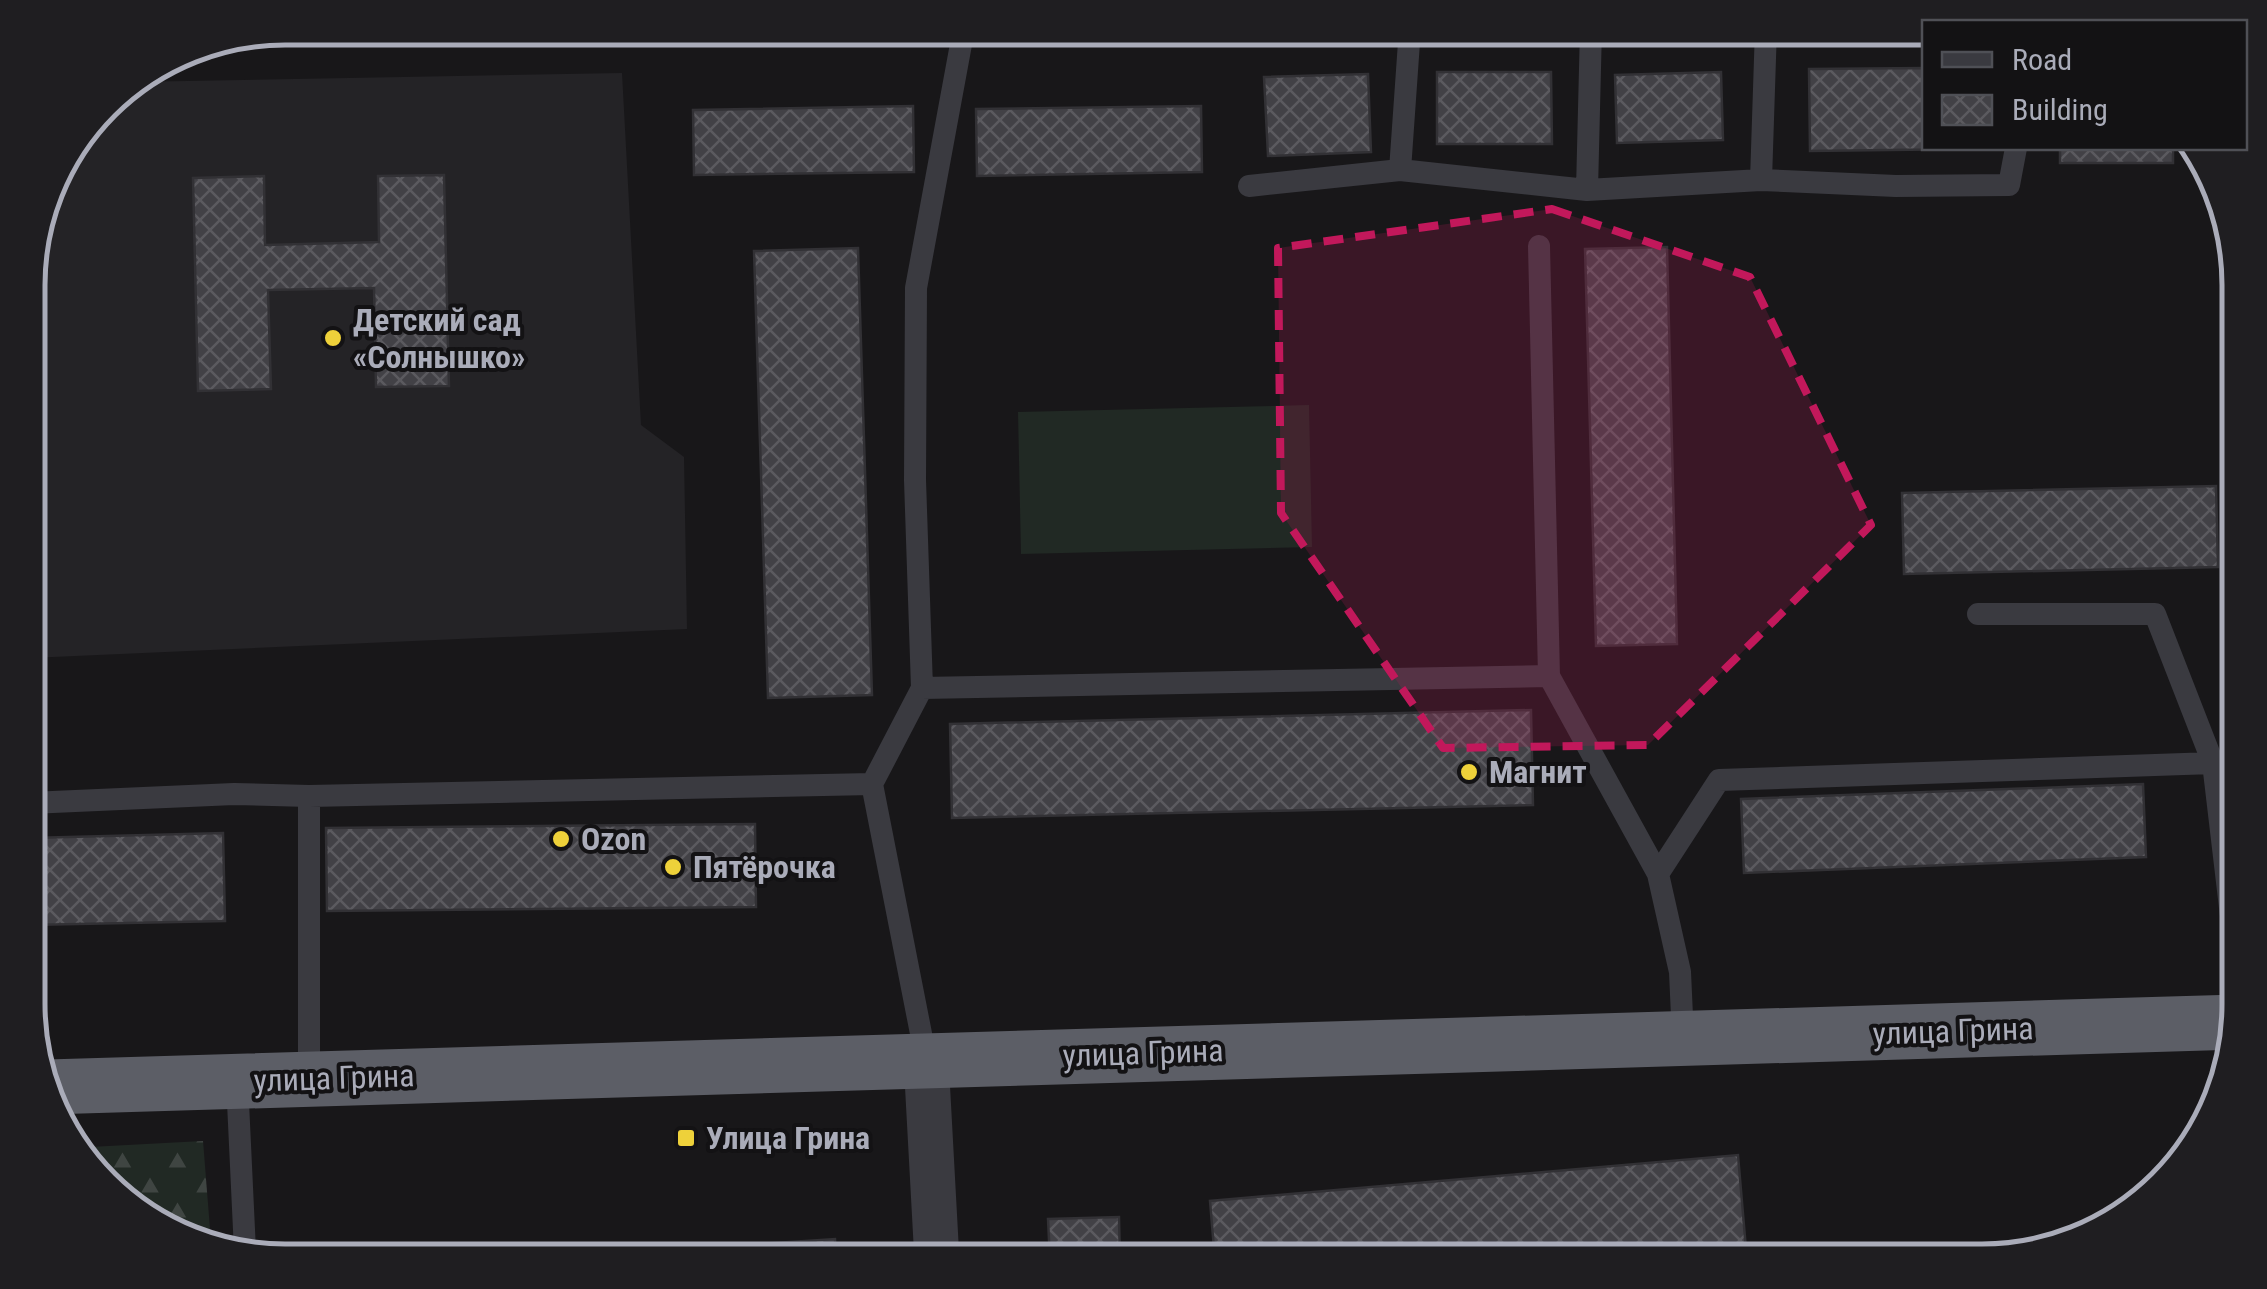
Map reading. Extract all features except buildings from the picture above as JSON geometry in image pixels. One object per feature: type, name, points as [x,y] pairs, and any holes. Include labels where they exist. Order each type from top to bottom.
[{"type":"highway","name":"улица Грина","points":[[60,1087],[2221,1023]]},
{"type":"street","points":[[926,1059],[936,1244]]},
{"type":"lane","points":[[926,1059],[872,784],[922,688],[915,480],[916,288],[961,45]]},
{"type":"lane","points":[[1400,170],[1409,45]]},
{"type":"lane","points":[[1587,190],[1591,45]]},
{"type":"lane","points":[[1761,180],[1765,45]]},
{"type":"lane","points":[[1249,186],[1400,170],[1587,190],[1761,180],[1896,186],[2008,185],[2016,150]]},
{"type":"lane","points":[[1539,246],[1549,676],[1658,874],[1680,972],[1684,1038]]},
{"type":"lane","points":[[1978,614],[2155,614],[2213,763],[2221,831]]},
{"type":"lane","points":[[922,688],[1549,676]]},
{"type":"lane","points":[[1658,874],[1719,780],[2213,763]]},
{"type":"lane","points":[[45,802],[234,794],[309,796],[872,784]]},
{"type":"lane","points":[[309,796],[309,1079]]},
{"type":"lane","points":[[237,1081],[245,1240]]},
{"type":"highlighted area","points":[[1552,209],[1750,277],[1871,525],[1648,745],[1443,748],[1281,513],[1278,248]]},
{"type":"shaded area","name":"Детский сад «Солнышко»","points":[[622,73],[641,425],[684,457],[687,629],[45,657],[47,253],[63,193],[85,152],[127,105],[158,82]]},
{"type":"green space","points":[[1309,405],[1312,547],[1021,554],[1018,412]]},
{"type":"green space","points":[[203,1141],[210,1232],[165,1212],[139,1194],[115,1174],[93,1147]]},
{"type":"place","name":"Детский сад «Солнышко»","points":[[333,338]]},
{"type":"place","name":"Магнит","points":[[1469,772]]},
{"type":"place","name":"Ozon","points":[[561,839]]},
{"type":"place","name":"Пятёрочка","points":[[673,867]]},
{"type":"place","name":"Улица Грина","points":[[686,1138]]}]
